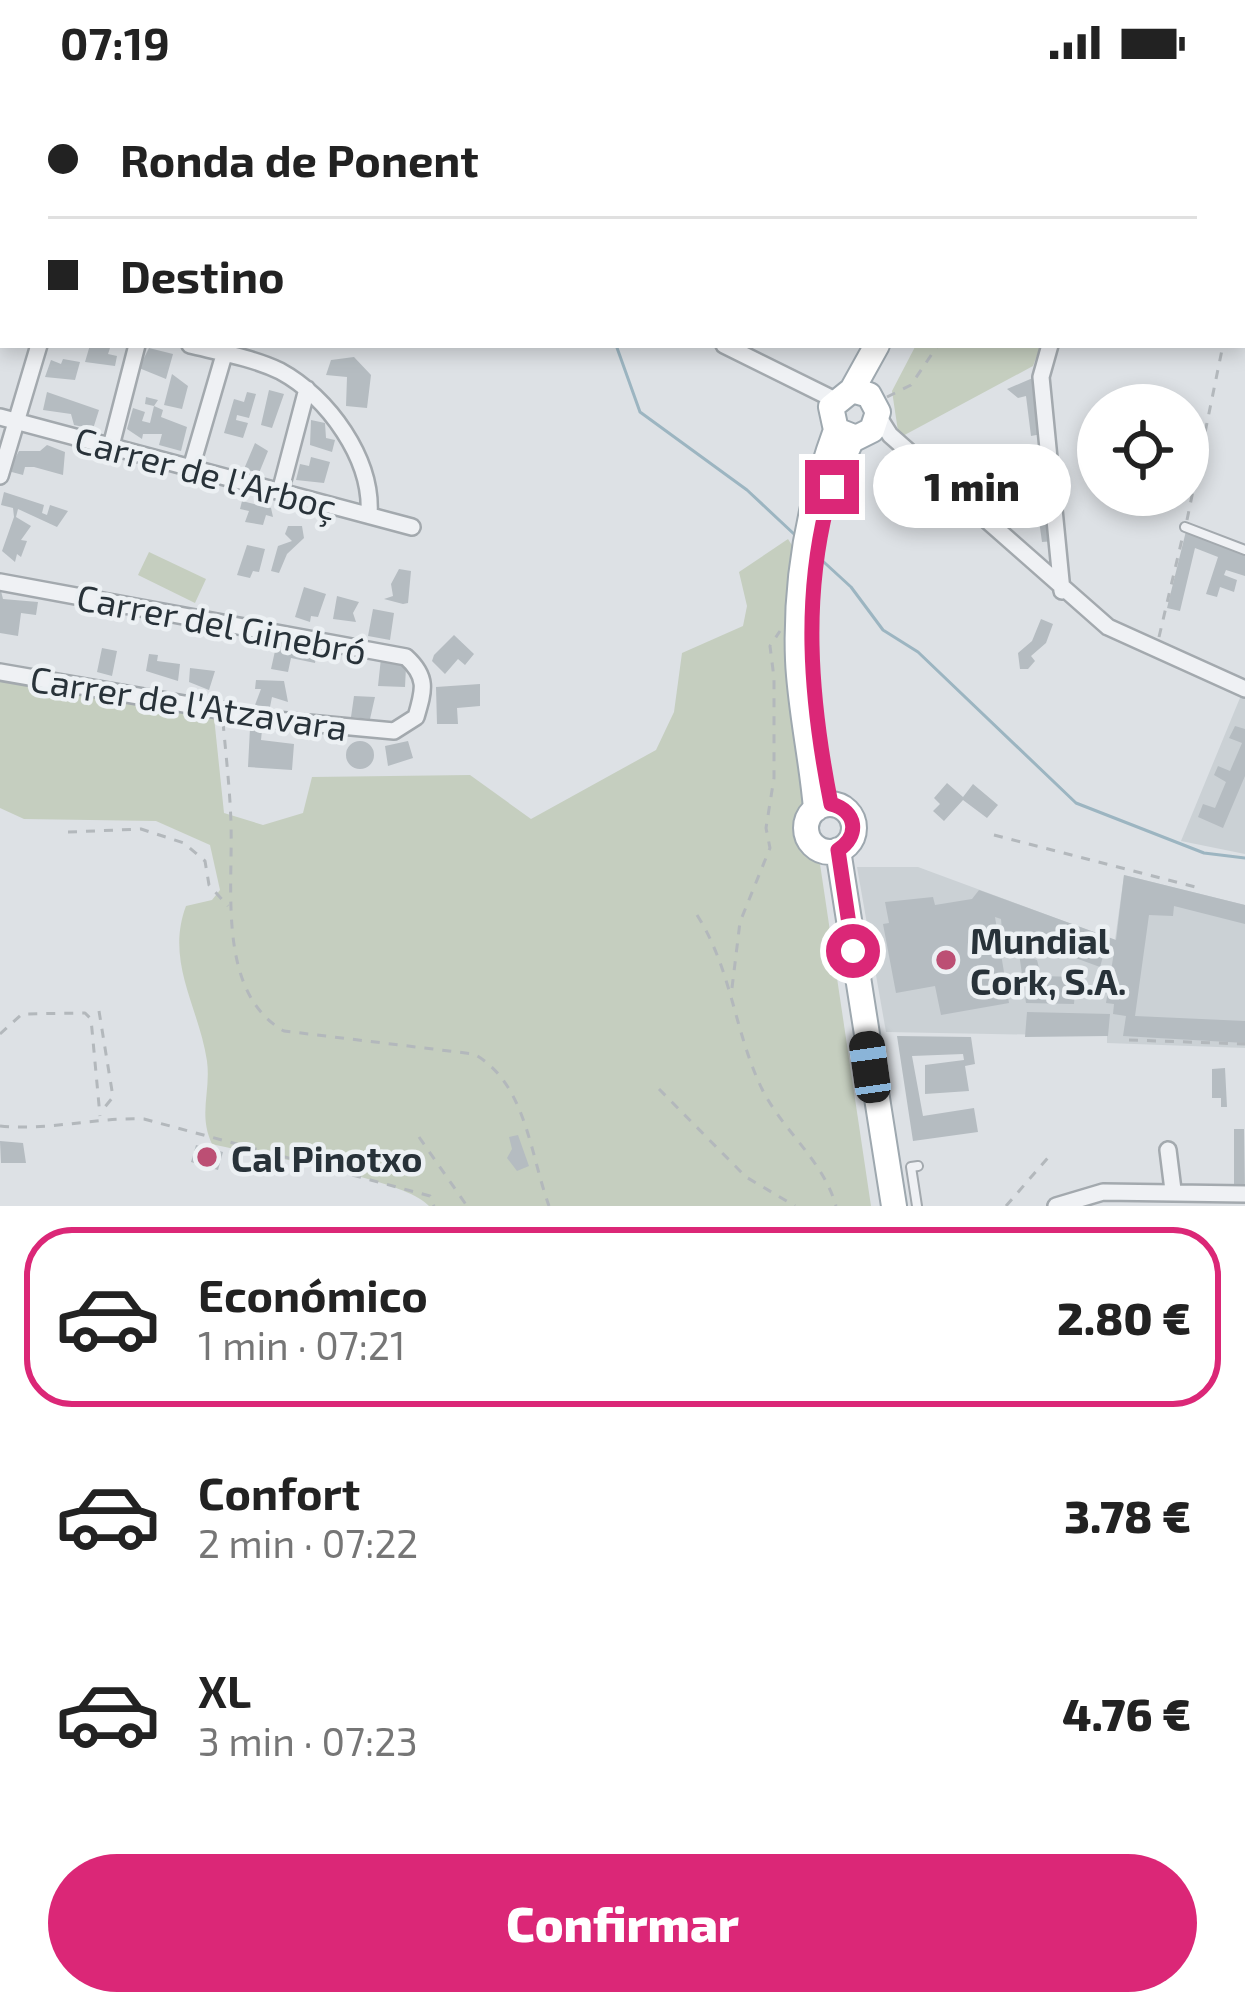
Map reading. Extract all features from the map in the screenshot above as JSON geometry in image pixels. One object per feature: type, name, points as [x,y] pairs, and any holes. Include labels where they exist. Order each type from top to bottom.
[{"type":"main road","points":[[862,415],[876,348]]},
{"type":"main road","points":[[823,806],[798,616],[818,509],[889,348]]},
{"type":"main road","points":[[807,576],[823,806],[806,834],[832,851],[893,1206]]},
{"type":"main road","points":[[823,806],[846,810],[854,824],[850,840],[832,851]]},
{"type":"main road","points":[[832,851],[880,1206]]},
{"type":"street","points":[[0,476],[7,418],[38,348]]},
{"type":"street","points":[[110,446],[136,348]]},
{"type":"street","points":[[730,348],[862,415],[1062,590],[1133,640],[1245,689]]},
{"type":"street","points":[[1049,348],[1041,376],[1062,590]]},
{"type":"street","points":[[191,469],[225,349],[275,369],[307,389],[343,431],[359,461],[370,496],[369,515]]},
{"type":"street","points":[[280,492],[307,389]]},
{"type":"street","name":"Carrer de l'Arboç","points":[[7,418],[412,527]]},
{"type":"street","name":"Carrer del Ginebró","points":[[0,582],[406,657],[421,670],[425,688]]},
{"type":"street","name":"Carrer de l'Atzavara","points":[[0,672],[223,711],[394,731],[416,717],[425,688]]},
{"type":"street","points":[[1168,1150],[1183,1196]]},
{"type":"street","points":[[1056,1206],[1103,1192],[1245,1194]]},
{"type":"lane","points":[[1185,527],[1245,550]]},
{"type":"lane","points":[[916,1206],[910,1167],[918,1166]]},
{"type":"path","points":[[862,415],[911,386],[936,348]]},
{"type":"path","points":[[1155,650],[1222,348]]},
{"type":"path","points":[[732,988],[740,922],[770,848],[766,828],[774,778],[770,646],[788,616],[798,616]]},
{"type":"path","points":[[223,711],[230,802],[229,907],[236,958],[268,1022],[284,1031],[474,1054],[490,1063],[516,1096],[550,1206]]},
{"type":"path","points":[[68,832],[141,829],[184,843],[206,861],[209,885],[229,907]]},
{"type":"path","points":[[994,836],[1203,889]]},
{"type":"path","points":[[697,915],[719,950],[759,1083],[773,1111],[816,1163],[836,1206]]},
{"type":"path","points":[[99,1011],[113,1097],[99,1117]]},
{"type":"path","points":[[0,1034],[22,1014],[85,1013],[91,1019],[103,1108]]},
{"type":"path","points":[[1129,1040],[1245,1044]]},
{"type":"path","points":[[659,1088],[746,1177],[795,1206]]},
{"type":"path","points":[[0,1126],[53,1128],[99,1117],[144,1119],[185,1134],[430,1196],[434,1206]]},
{"type":"path","points":[[418,1137],[467,1206]]},
{"type":"path","points":[[1006,1206],[1052,1153]]},
{"type":"shaded area","points":[[1245,694],[1245,854],[1181,841]]},
{"type":"shaded area","points":[[857,867],[918,867],[1115,940],[1124,875],[1245,905],[1245,1048],[1107,1043],[1107,1036],[886,1032]]},
{"type":"green space","points":[[914,348],[1040,348],[1033,366],[899,438],[892,391]]},
{"type":"green space","points":[[788,539],[798,555],[810,797],[804,832],[820,864],[871,1206],[429,1206],[415,1196],[361,1177],[212,1144],[205,1113],[207,1061],[179,946],[186,906],[212,900],[220,890],[210,845],[156,821],[24,819],[0,808],[0,680],[214,717],[224,813],[263,825],[303,813],[312,777],[470,775],[531,819],[656,750],[674,712],[682,653],[743,626],[747,606],[739,572]]},
{"type":"green space","points":[[149,552],[206,579],[195,603],[138,575]]},
{"type":"building","points":[[89,348],[110,348],[108,354],[117,356],[115,366],[85,362]]},
{"type":"building","points":[[149,348],[173,354],[166,379],[139,368]]},
{"type":"building","points":[[354,357],[371,375],[367,408],[346,406],[347,377],[326,375],[331,360]]},
{"type":"building","points":[[63,359],[80,362],[75,380],[45,377],[51,360],[61,364]]},
{"type":"building","points":[[172,374],[188,386],[182,409],[164,405]]},
{"type":"building","points":[[1035,377],[1042,434],[1031,436],[1026,396],[1018,398],[1007,389]]},
{"type":"building","points":[[269,390],[284,394],[272,428],[261,425]]},
{"type":"building","points":[[47,392],[99,410],[93,429],[74,425],[71,414],[43,410]]},
{"type":"building","points":[[247,392],[256,394],[249,418],[237,415],[236,420],[248,423],[243,438],[224,433],[234,399],[244,402]]},
{"type":"building","points":[[154,406],[163,410],[161,417],[187,427],[181,451],[159,445],[162,434],[143,434],[142,439],[127,429],[133,408],[145,412],[142,421],[150,423]]},
{"type":"building","points":[[311,420],[325,423],[326,438],[335,440],[332,452],[310,445]]},
{"type":"building","points":[[255,443],[268,451],[259,473],[244,469]]},
{"type":"building","points":[[47,445],[65,452],[63,475],[34,467],[25,467],[23,475],[8,471],[19,451],[40,451]]},
{"type":"building","points":[[311,457],[330,462],[324,483],[296,480],[300,464],[309,466]]},
{"type":"building","points":[[1032,469],[1046,469],[1055,541],[1042,542]]},
{"type":"building","points":[[996,471],[1012,485],[993,498],[980,488]]},
{"type":"building","points":[[4,492],[44,505],[42,513],[47,515],[50,505],[68,511],[57,527],[18,509],[16,517],[31,526],[15,562],[2,551],[14,517],[13,508],[1,505]]},
{"type":"building","points":[[242,501],[271,508],[273,517],[266,515],[263,525],[245,522],[249,511],[240,509]]},
{"type":"building","points":[[288,526],[302,526],[304,538],[287,554],[279,573],[271,571],[278,546],[292,541],[285,534]]},
{"type":"building","points":[[1186,531],[1245,553],[1245,576],[1226,570],[1224,575],[1237,580],[1234,592],[1220,587],[1217,597],[1206,594],[1218,557],[1195,548],[1180,611],[1167,608]]},
{"type":"building","points":[[247,545],[265,549],[259,572],[253,571],[250,578],[237,575]]},
{"type":"building","points":[[399,569],[411,571],[408,603],[403,604],[384,599],[393,596],[391,584]]},
{"type":"building","points":[[0,587],[3,599],[38,602],[36,615],[21,613],[18,636],[0,633]]},
{"type":"building","points":[[304,587],[326,594],[318,617],[311,616],[310,622],[295,617]]},
{"type":"building","points":[[337,596],[359,602],[353,613],[356,622],[333,619]]},
{"type":"building","points":[[373,609],[394,613],[390,640],[368,636]]},
{"type":"building","points":[[1041,619],[1053,624],[1046,643],[1031,656],[1035,661],[1028,669],[1020,669],[1018,653],[1032,641]]},
{"type":"building","points":[[454,635],[474,654],[465,665],[458,659],[445,674],[432,661]]},
{"type":"building","points":[[277,642],[317,649],[315,663],[291,658],[288,672],[271,669]]},
{"type":"building","points":[[102,648],[117,651],[112,676],[97,672]]},
{"type":"building","points":[[149,654],[158,655],[157,661],[180,664],[178,681],[146,671]]},
{"type":"building","points":[[381,658],[406,667],[405,687],[378,686]]},
{"type":"building","points":[[190,668],[215,671],[209,690],[189,682]]},
{"type":"building","points":[[256,680],[284,681],[288,702],[272,697],[270,707],[255,705],[261,689],[255,689]]},
{"type":"building","points":[[480,684],[480,706],[457,708],[458,724],[437,724],[436,687]]},
{"type":"building","points":[[354,696],[375,697],[370,719],[351,717]]},
{"type":"building","points":[[1235,726],[1245,729],[1245,776],[1223,828],[1198,817],[1203,804],[1215,808],[1226,782],[1214,775],[1218,766],[1230,771],[1242,743],[1229,738]]},
{"type":"building","points":[[250,728],[262,730],[261,740],[294,744],[292,770],[248,767]]},
{"type":"building","points":[[360,741],[370,745],[374,755],[370,765],[360,769],[350,765],[346,755],[350,745]]},
{"type":"building","points":[[408,741],[413,758],[388,766],[385,746]]},
{"type":"building","points":[[947,783],[963,797],[973,784],[998,805],[987,818],[963,800],[944,821],[933,811],[940,804],[934,798]]},
{"type":"building","name":"Mundial Cork, S.A.","points":[[1124,875],[1245,905],[1245,924],[1174,906],[1173,916],[1149,915],[1135,1016],[1245,1021],[1245,1043],[1123,1036],[1126,1016],[1113,1014],[1114,1004],[1106,1003],[1114,952],[1105,949],[1100,967],[1002,931],[1001,919],[995,917],[1009,1003],[941,1015],[935,986],[896,993],[883,924],[889,923],[885,902],[933,897],[935,905],[972,899],[979,890],[1116,940]]},
{"type":"building","points":[[1019,953],[1037,960],[1041,976],[1076,977],[1074,1004],[1026,1003]]},
{"type":"building","points":[[1027,1012],[1110,1014],[1108,1036],[1025,1037]]},
{"type":"building","points":[[897,1036],[971,1037],[975,1064],[965,1066],[969,1091],[925,1094],[925,1065],[964,1060],[963,1054],[912,1056],[923,1116],[974,1108],[978,1132],[913,1141]]},
{"type":"building","points":[[1225,1068],[1227,1107],[1221,1107],[1221,1098],[1212,1098],[1212,1069]]},
{"type":"building","points":[[1234,1129],[1244,1129],[1245,1192],[1234,1191]]},
{"type":"building","points":[[518,1135],[529,1166],[517,1171],[507,1158],[512,1149],[509,1137]]},
{"type":"building","points":[[0,1141],[23,1143],[26,1163],[1,1163]]},
{"type":"building","name":"Cal Pinotxo","points":[[196,1145],[223,1152],[218,1170],[191,1162]]},
{"type":"waterway","points":[[617,348],[640,412],[747,490],[794,534]]},
{"type":"waterway","points":[[814,553],[851,587],[883,630],[918,652],[1076,803],[1204,853],[1245,858]]},
{"type":"place","name":"Mundial Cork, S.A.","points":[[946,960]]},
{"type":"place","name":"Cal Pinotxo","points":[[207,1157]]},
{"type":"route","points":[[832,487],[810,619],[814,700],[831,804],[846,810],[854,824],[850,840],[838,850],[853,951]]}]
